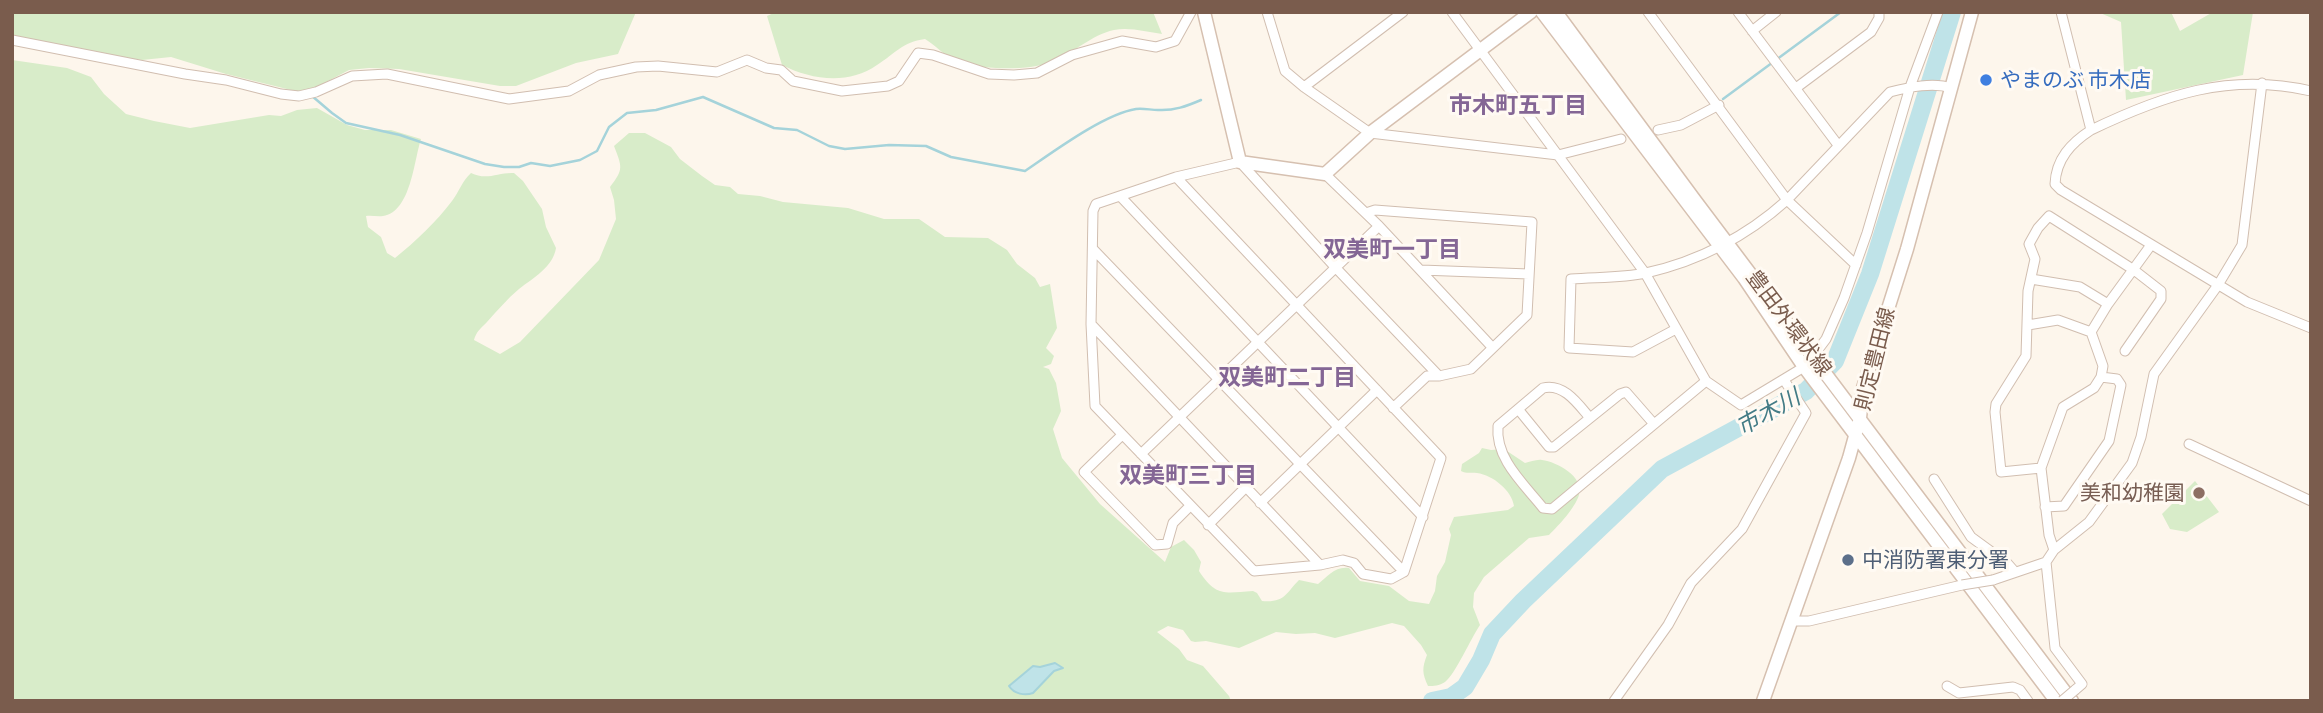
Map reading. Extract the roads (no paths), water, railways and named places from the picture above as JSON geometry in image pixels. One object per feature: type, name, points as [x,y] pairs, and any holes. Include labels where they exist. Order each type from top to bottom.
[{"type":"street","points":[[12,40],[226,80],[281,94],[299,96],[316,92],[352,76],[387,74],[509,99],[569,91],[599,75],[636,67],[658,66],[717,72],[747,60],[766,68],[781,70],[793,81],[842,90],[888,86],[899,81],[918,53],[933,55],[989,74],[1037,73],[1072,55],[1122,41],[1156,47],[1175,41],[1191,12]]},
{"type":"street","points":[[1204,12],[1240,162],[1439,376]]},
{"type":"street","points":[[1304,87],[1403,12]]},
{"type":"street","points":[[1452,12],[1645,273],[1706,382],[1741,405],[1787,384],[1811,364],[1826,339],[1856,265],[1910,87],[1938,12]]},
{"type":"street","points":[[1325,174],[1370,132],[1531,12]]},
{"type":"street","name":"豊田外環状線","points":[[1542,12],[1724,245]]},
{"type":"street","name":"豊田外環状線","points":[[1556,12],[1724,245],[1744,278],[1828,387],[1856,434],[2059,701]]},
{"type":"street","points":[[1738,12],[1838,145]]},
{"type":"street","points":[[1752,31],[1776,12]]},
{"type":"street","points":[[1796,88],[1871,32],[1879,18],[1879,12]]},
{"type":"street","name":"則定豊田線","points":[[1763,701],[1856,434],[1863,388],[1907,249],[1948,87],[1972,12]]},
{"type":"street","points":[[2061,12],[2091,130]]},
{"type":"street","points":[[1268,13],[1286,71],[1304,87],[1370,132],[1558,155],[1621,139]]},
{"type":"street","points":[[1651,13],[1787,200],[1856,265]]},
{"type":"street","points":[[1791,621],[1809,621],[1993,580],[2046,562],[2054,550],[2085,526],[2125,475],[2136,453],[2154,374],[2239,254],[2245,237],[2262,83]]},
{"type":"street","points":[[2311,91],[2262,83],[2219,85],[2170,96],[2136,108],[2091,130],[2069,147],[2055,172],[2055,184],[2060,190],[2248,302],[2311,328]]},
{"type":"street","points":[[1676,329],[1633,352],[1569,348],[1571,279],[1645,273],[1724,245],[1760,222],[1787,200],[1890,92],[1910,87],[1948,87]]},
{"type":"street","points":[[1658,130],[1681,125],[1719,105]]},
{"type":"street","points":[[1176,177],[1441,458],[1404,572],[1391,579],[1363,574],[1354,563],[1343,560],[1320,565],[1254,571],[1096,406],[1091,324],[1093,211],[1096,204],[1176,177],[1240,162],[1325,174],[1379,226],[1492,347]]},
{"type":"street","points":[[1120,196],[1423,517]]},
{"type":"street","points":[[1366,213],[1375,210],[1532,222],[1527,315],[1471,369],[1427,376],[1393,408]]},
{"type":"street","points":[[2041,468],[2000,472],[1996,404],[2023,362],[2028,325],[2028,291],[2035,259],[2029,244],[2049,216],[2158,287],[2161,299],[2125,351]]},
{"type":"street","points":[[1141,454],[1379,226]]},
{"type":"street","points":[[2091,332],[2151,245]]},
{"type":"street","points":[[1093,249],[1404,572]]},
{"type":"street","points":[[1421,270],[1529,274]]},
{"type":"street","points":[[2031,279],[2080,287],[2108,304]]},
{"type":"street","points":[[2028,325],[2058,320],[2091,332]]},
{"type":"street","points":[[1091,324],[1320,565]]},
{"type":"street","points":[[2054,550],[2049,535],[2041,468],[2063,407],[2094,388],[2101,377],[2103,366],[2091,332]]},
{"type":"street","points":[[2045,507],[2064,506],[2109,442],[2121,384],[2117,379],[2101,377]]},
{"type":"street","points":[[1590,418],[1565,391],[1551,386],[1543,387],[1497,426],[1496,439],[1503,458],[1543,508],[1552,509],[1706,382]]},
{"type":"street","points":[[1618,698],[1668,625],[1692,583],[1742,529],[1806,413],[1787,384]]},
{"type":"street","name":"豊田外環状線","points":[[1828,387],[1860,418],[2073,696]]},
{"type":"street","points":[[1260,503],[1377,390]]},
{"type":"street","points":[[1518,409],[1549,447],[1554,447],[1626,392],[1654,424]]},
{"type":"street","points":[[1122,435],[1084,471],[1155,545],[1167,544],[1173,523],[1190,506]]},
{"type":"street","points":[[2189,444],[2311,501]]},
{"type":"street","points":[[1934,479],[1971,537],[2015,572]]},
{"type":"street","points":[[1209,525],[1245,488]]},
{"type":"street","points":[[2046,562],[2055,648],[2082,684],[2073,696],[2059,701]]},
{"type":"street","points":[[1947,686],[1959,693],[2013,687],[2020,690],[2028,701]]},
{"type":"water","points":[[1055,663],[1063,668],[1054,671],[1033,693],[1020,694],[1009,686],[1033,666]]},
{"type":"waterway","points":[[1723,99],[1841,12]]},
{"type":"waterway","name":"市木川","points":[[1432,701],[1451,697],[1465,687],[1492,634],[1662,469],[1806,391],[1835,361],[1870,274],[1952,12]]},
{"type":"waterway","points":[[312,96],[346,123],[400,135],[485,164],[504,167],[519,167],[531,163],[550,166],[580,160],[597,151],[609,127],[627,113],[656,110],[703,97],[774,128],[797,130],[829,146],[845,149],[889,145],[926,146],[951,157],[1025,171],[1079,135],[1123,112],[1175,109],[1201,100]]},
{"type":"place","name":"やまのぶ 市木店","points":[[1986,80]]},
{"type":"place","name":"美和幼稚園","points":[[2199,493]]},
{"type":"place","name":"中消防署東分署","points":[[1848,560]]},
{"type":"district","name":"市木町五丁目","points":[[1518,105]]},
{"type":"district","name":"双美町一丁目","points":[[1392,249]]},
{"type":"district","name":"双美町二丁目","points":[[1287,377]]},
{"type":"district","name":"双美町三丁目","points":[[1188,475]]}]
